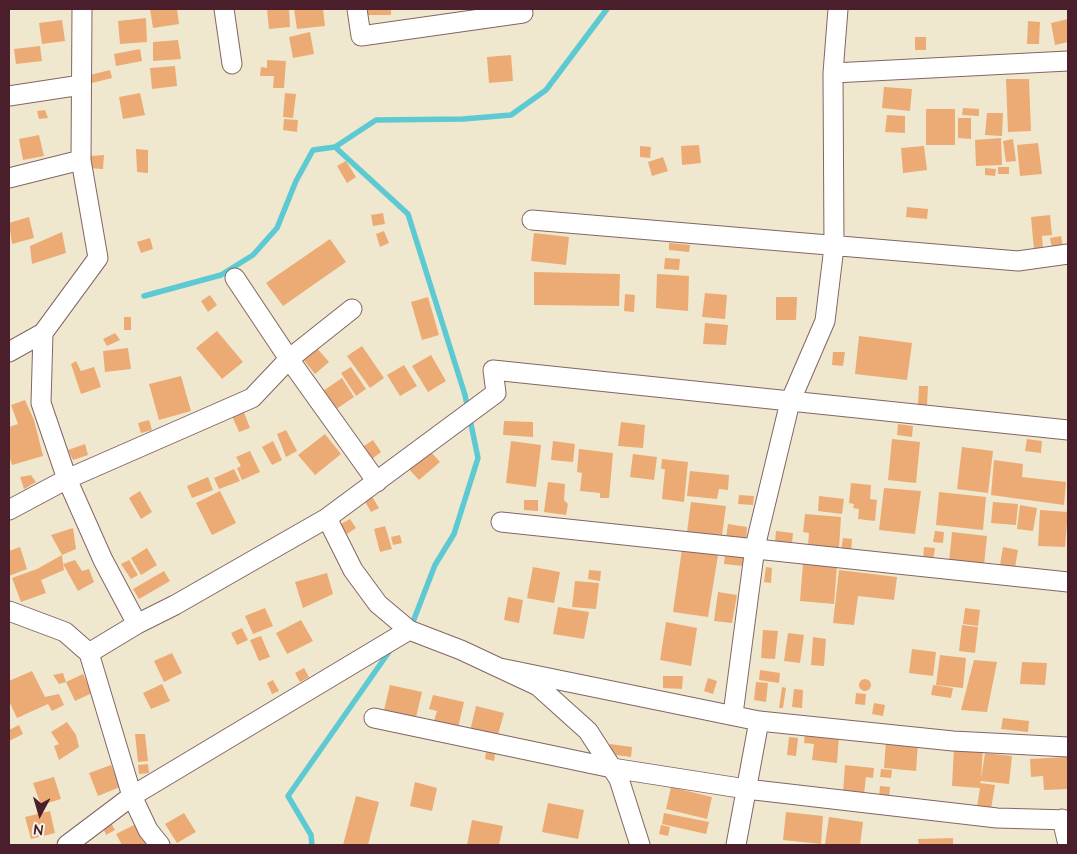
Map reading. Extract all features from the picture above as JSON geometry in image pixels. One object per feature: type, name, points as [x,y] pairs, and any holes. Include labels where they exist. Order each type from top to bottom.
[{"type":"street","points":[[9,352],[43,334],[98,258],[81,160],[82,9]]},
{"type":"street","points":[[224,9],[232,64]]},
{"type":"street","points":[[357,9],[361,36],[523,13]]},
{"type":"street","points":[[733,714],[755,547],[790,402],[825,321],[834,247],[833,73],[838,9]]},
{"type":"street","points":[[833,73],[1068,60]]},
{"type":"street","points":[[9,96],[80,85]]},
{"type":"street","points":[[9,178],[81,160]]},
{"type":"street","points":[[532,220],[834,247],[901,250],[1018,261],[1068,254]]},
{"type":"street","points":[[235,278],[289,359],[377,482]]},
{"type":"street","points":[[9,510],[67,479],[252,398],[289,359],[352,310]]},
{"type":"street","points":[[43,334],[41,403],[67,479],[102,560],[137,624]]},
{"type":"street","points":[[89,653],[137,624],[175,605],[327,518],[496,393],[493,370],[1068,430]]},
{"type":"street","points":[[327,518],[353,570],[378,604],[409,630],[538,686],[588,731],[619,779],[640,845]]},
{"type":"street","points":[[502,522],[755,547],[1068,582]]},
{"type":"street","points":[[9,611],[65,632],[89,653],[132,796],[148,830],[160,845]]},
{"type":"street","points":[[67,845],[132,796],[409,630]]},
{"type":"street","points":[[500,668],[733,714],[759,721],[953,741],[1068,748]]},
{"type":"street","points":[[374,718],[612,768],[746,788],[997,818],[1065,819],[1068,845]]},
{"type":"street","points":[[736,845],[759,721]]},
{"type":"building","points":[[150,9],[177,9],[179,24],[153,28]]},
{"type":"building","points":[[267,9],[289,9],[290,27],[269,29]]},
{"type":"building","points":[[294,9],[323,9],[325,26],[297,29]]},
{"type":"building","points":[[364,9],[391,9],[391,15],[364,15]]},
{"type":"building","points":[[146,18],[147,42],[120,44],[118,21]]},
{"type":"building","points":[[1068,19],[1068,42],[1055,45],[1051,23]]},
{"type":"building","points":[[62,20],[65,41],[42,44],[39,23]]},
{"type":"building","points":[[1028,21],[1040,22],[1039,44],[1027,44]]},
{"type":"building","points":[[310,32],[314,54],[293,58],[289,37]]},
{"type":"building","points":[[915,37],[926,37],[926,50],[915,50]]},
{"type":"building","points":[[178,40],[181,59],[153,61],[153,42]]},
{"type":"building","points":[[40,46],[42,61],[16,64],[14,49]]},
{"type":"building","points":[[140,49],[142,61],[116,66],[114,54]]},
{"type":"building","points":[[511,55],[513,81],[489,83],[487,57]]},
{"type":"building","points":[[267,60],[286,61],[284,88],[273,88],[274,76],[260,76],[261,67],[267,68]]},
{"type":"building","points":[[175,66],[177,86],[152,89],[150,68]]},
{"type":"building","points":[[110,70],[112,78],[92,83],[90,75]]},
{"type":"building","points":[[1006,79],[1029,79],[1031,131],[1008,132]]},
{"type":"building","points":[[884,87],[912,89],[910,111],[882,108]]},
{"type":"building","points":[[140,93],[145,115],[123,119],[119,97]]},
{"type":"building","points":[[285,93],[296,94],[293,118],[283,117]]},
{"type":"building","points":[[963,108],[979,109],[979,116],[962,115]]},
{"type":"building","points":[[926,109],[955,109],[955,145],[926,145]]},
{"type":"building","points":[[45,110],[48,118],[39,119],[37,111]]},
{"type":"building","points":[[987,113],[1003,113],[1002,136],[985,135]]},
{"type":"building","points":[[887,115],[905,116],[905,133],[885,132]]},
{"type":"building","points":[[958,118],[971,118],[971,139],[958,138]]},
{"type":"building","points":[[284,119],[298,120],[297,132],[283,130]]},
{"type":"building","points":[[39,135],[44,156],[23,160],[19,139]]},
{"type":"building","points":[[1001,138],[1002,165],[976,166],[975,140]]},
{"type":"building","points":[[1013,139],[1016,161],[1006,162],[1003,141]]},
{"type":"building","points":[[1038,143],[1042,174],[1020,176],[1017,145]]},
{"type":"building","points":[[699,145],[701,163],[682,165],[681,146]]},
{"type":"building","points":[[640,146],[651,147],[650,158],[640,157]]},
{"type":"building","points":[[924,146],[927,170],[903,173],[901,148]]},
{"type":"building","points":[[136,149],[148,150],[148,173],[137,172]]},
{"type":"building","points":[[104,155],[103,169],[88,168],[91,156]]},
{"type":"building","points":[[663,157],[668,171],[652,176],[648,162]]},
{"type":"building","points":[[346,161],[356,177],[347,183],[337,166]]},
{"type":"building","points":[[998,167],[1009,167],[1009,174],[998,174]]},
{"type":"building","points":[[985,168],[996,169],[995,176],[985,175]]},
{"type":"building","points":[[907,207],[928,209],[927,219],[906,217]]},
{"type":"building","points":[[383,213],[385,224],[373,226],[371,215]]},
{"type":"building","points":[[1050,215],[1052,235],[1042,236],[1043,249],[1034,250],[1031,217]]},
{"type":"building","points":[[29,217],[34,238],[12,244],[9,223]]},
{"type":"building","points":[[384,231],[389,243],[380,247],[376,234]]},
{"type":"building","points":[[62,232],[66,253],[32,264],[30,246]]},
{"type":"building","points":[[534,233],[569,237],[566,265],[531,261]]},
{"type":"building","points":[[1061,236],[1063,246],[1052,248],[1050,238]]},
{"type":"building","points":[[150,238],[153,249],[141,253],[137,242]]},
{"type":"building","points":[[330,239],[346,262],[283,306],[266,283]]},
{"type":"building","points":[[669,243],[690,245],[689,252],[669,250]]},
{"type":"building","points":[[665,258],[680,259],[679,270],[664,269]]},
{"type":"building","points":[[534,272],[620,274],[619,306],[534,305]]},
{"type":"building","points":[[657,274],[689,276],[688,311],[656,308]]},
{"type":"building","points":[[705,293],[727,295],[725,319],[702,317]]},
{"type":"building","points":[[625,294],[635,295],[634,312],[624,311]]},
{"type":"building","points":[[210,295],[217,305],[208,312],[201,301]]},
{"type":"building","points":[[428,297],[439,335],[422,340],[411,302]]},
{"type":"building","points":[[776,297],[797,297],[796,320],[776,320]]},
{"type":"building","points":[[124,317],[131,317],[131,330],[124,330]]},
{"type":"building","points":[[705,323],[728,325],[726,345],[703,344]]},
{"type":"building","points":[[217,331],[243,362],[222,379],[196,348]]},
{"type":"building","points":[[115,333],[120,340],[107,346],[103,339]]},
{"type":"building","points":[[859,336],[912,343],[907,380],[855,374]]},
{"type":"building","points":[[362,346],[384,378],[370,388],[347,356]]},
{"type":"building","points":[[316,347],[329,362],[315,374],[302,358]]},
{"type":"building","points":[[128,348],[131,369],[105,372],[103,351]]},
{"type":"building","points":[[833,352],[845,352],[843,366],[832,365]]},
{"type":"building","points":[[431,355],[446,381],[428,392],[412,366]]},
{"type":"building","points":[[76,361],[81,371],[94,367],[101,387],[81,394],[71,364]]},
{"type":"building","points":[[404,365],[417,386],[400,396],[387,375]]},
{"type":"building","points":[[351,367],[366,389],[356,396],[341,373]]},
{"type":"building","points":[[181,376],[191,411],[159,420],[149,384]]},
{"type":"building","points":[[342,378],[354,397],[332,412],[320,393]]},
{"type":"building","points":[[919,386],[928,386],[927,405],[918,405]]},
{"type":"building","points":[[25,400],[34,420],[43,456],[12,465],[9,455],[9,427],[18,424],[11,405]]},
{"type":"building","points":[[243,410],[250,428],[239,432],[231,414]]},
{"type":"building","points":[[149,420],[152,430],[141,433],[138,423]]},
{"type":"building","points":[[504,421],[533,422],[533,437],[503,435]]},
{"type":"building","points":[[621,422],[645,425],[643,448],[618,446]]},
{"type":"building","points":[[898,424],[913,426],[912,437],[897,435]]},
{"type":"building","points":[[286,430],[297,451],[286,457],[277,434]]},
{"type":"building","points":[[325,434],[341,454],[315,475],[298,455]]},
{"type":"building","points":[[892,439],[920,442],[916,483],[888,480]]},
{"type":"building","points":[[1027,439],[1042,441],[1041,453],[1025,451]]},
{"type":"building","points":[[373,440],[381,452],[372,459],[364,446]]},
{"type":"building","points":[[273,441],[282,460],[272,465],[262,447]]},
{"type":"building","points":[[511,441],[541,445],[536,487],[506,483]]},
{"type":"building","points":[[553,441],[575,444],[573,462],[551,460]]},
{"type":"building","points":[[85,444],[88,455],[73,460],[68,450]]},
{"type":"building","points":[[962,447],[993,451],[988,493],[957,489]]},
{"type":"building","points":[[428,449],[440,462],[419,480],[407,467]]},
{"type":"building","points":[[579,449],[613,453],[609,498],[600,498],[600,493],[580,491],[582,473],[577,472]]},
{"type":"building","points":[[250,451],[260,472],[242,480],[237,468],[241,466],[236,457]]},
{"type":"building","points":[[633,454],[657,457],[654,480],[630,477]]},
{"type":"building","points":[[662,459],[688,462],[684,502],[662,499],[665,469],[661,469]]},
{"type":"building","points":[[994,460],[1023,464],[1022,477],[1066,482],[1064,505],[991,495]]},
{"type":"building","points":[[234,469],[240,481],[219,489],[214,478]]},
{"type":"building","points":[[690,471],[729,475],[728,490],[719,489],[717,499],[687,496]]},
{"type":"building","points":[[31,475],[36,482],[24,489],[20,477]]},
{"type":"building","points":[[208,477],[213,490],[192,498],[187,486]]},
{"type":"building","points":[[548,482],[565,484],[564,500],[568,504],[566,515],[544,512]]},
{"type":"building","points":[[851,483],[871,485],[870,499],[877,500],[875,521],[858,519],[859,509],[853,508],[854,504],[849,503]]},
{"type":"building","points":[[884,488],[921,491],[915,534],[879,530]]},
{"type":"building","points":[[140,491],[152,512],[141,519],[129,498]]},
{"type":"building","points":[[220,491],[236,523],[212,535],[196,503]]},
{"type":"building","points":[[939,492],[986,497],[983,530],[936,525]]},
{"type":"building","points":[[371,495],[379,508],[371,512],[364,500]]},
{"type":"building","points":[[739,495],[754,496],[753,505],[738,504]]},
{"type":"building","points":[[819,496],[844,499],[842,514],[818,511]]},
{"type":"building","points":[[524,500],[538,500],[538,511],[524,510]]},
{"type":"building","points":[[691,502],[726,506],[722,535],[687,532]]},
{"type":"building","points":[[993,502],[1018,504],[1016,525],[991,523]]},
{"type":"building","points":[[1020,505],[1037,508],[1033,531],[1017,529]]},
{"type":"building","points":[[1040,510],[1068,512],[1065,547],[1038,546]]},
{"type":"building","points":[[805,514],[841,517],[839,548],[808,546],[809,533],[803,532]]},
{"type":"building","points":[[350,519],[356,528],[347,534],[341,524]]},
{"type":"building","points":[[728,524],[747,527],[746,541],[726,538]]},
{"type":"building","points":[[385,526],[392,549],[380,552],[374,529]]},
{"type":"building","points":[[73,528],[76,549],[62,555],[51,535]]},
{"type":"building","points":[[776,531],[793,533],[792,543],[775,542]]},
{"type":"building","points":[[935,531],[944,532],[943,543],[933,542]]},
{"type":"building","points":[[952,532],[987,536],[984,565],[949,562]]},
{"type":"building","points":[[400,535],[402,543],[393,545],[391,537]]},
{"type":"building","points":[[843,538],[852,539],[851,553],[841,551]]},
{"type":"building","points":[[20,547],[27,569],[9,576],[9,551]]},
{"type":"building","points":[[924,547],[935,548],[933,562],[923,560]]},
{"type":"building","points":[[1003,547],[1018,550],[1015,568],[1000,565]]},
{"type":"building","points":[[147,548],[157,565],[141,575],[131,558]]},
{"type":"building","points":[[682,549],[718,555],[708,617],[673,612]]},
{"type":"building","points":[[725,554],[744,556],[743,566],[724,564]]},
{"type":"building","points":[[62,555],[64,570],[41,580],[46,593],[21,602],[12,578],[37,569]]},
{"type":"building","points":[[75,560],[82,571],[89,569],[94,582],[78,591],[63,564]]},
{"type":"building","points":[[129,560],[138,575],[131,579],[121,564]]},
{"type":"building","points":[[803,563],[837,566],[834,604],[800,601]]},
{"type":"building","points":[[533,567],[560,572],[554,603],[527,598]]},
{"type":"building","points":[[766,567],[772,568],[771,583],[764,582]]},
{"type":"building","points":[[589,570],[601,571],[600,581],[588,579]]},
{"type":"building","points":[[839,570],[897,577],[894,600],[858,596],[854,625],[833,623]]},
{"type":"building","points":[[164,571],[170,581],[139,599],[133,589]]},
{"type":"building","points":[[327,573],[333,594],[303,608],[295,582]]},
{"type":"building","points":[[575,581],[599,583],[596,609],[572,607]]},
{"type":"building","points":[[718,592],[737,595],[732,623],[714,621]]},
{"type":"building","points":[[508,597],[523,600],[519,623],[504,620]]},
{"type":"building","points":[[558,607],[589,612],[584,639],[553,634]]},
{"type":"building","points":[[265,608],[273,626],[253,634],[245,616]]},
{"type":"building","points":[[965,608],[980,610],[978,626],[963,624]]},
{"type":"building","points":[[301,620],[313,641],[287,654],[276,633]]},
{"type":"building","points":[[666,622],[697,628],[691,666],[660,660]]},
{"type":"building","points":[[962,625],[978,627],[975,653],[959,651]]},
{"type":"building","points":[[242,628],[248,640],[237,645],[231,633]]},
{"type":"building","points":[[763,630],[778,631],[775,659],[761,658]]},
{"type":"building","points":[[788,633],[804,635],[800,663],[784,661]]},
{"type":"building","points":[[261,636],[270,657],[259,661],[250,640]]},
{"type":"building","points":[[813,637],[826,639],[824,666],[811,665]]},
{"type":"building","points":[[912,649],[936,652],[933,676],[909,673]]},
{"type":"building","points":[[172,653],[182,673],[164,682],[154,661]]},
{"type":"building","points":[[940,655],[966,658],[963,688],[936,685]]},
{"type":"building","points":[[974,660],[997,662],[987,712],[961,710]]},
{"type":"building","points":[[1022,662],[1047,663],[1045,685],[1020,684]]},
{"type":"building","points":[[304,668],[309,677],[300,682],[295,673]]},
{"type":"building","points":[[760,670],[780,673],[779,683],[759,680]]},
{"type":"building","points":[[32,671],[45,697],[59,694],[64,705],[52,711],[48,704],[17,718],[9,701],[9,681]]},
{"type":"building","points":[[63,673],[66,682],[59,684],[53,675]]},
{"type":"building","points":[[83,674],[92,693],[75,701],[66,682]]},
{"type":"building","points":[[663,676],[683,676],[682,689],[663,688]]},
{"type":"building","points":[[708,678],[717,681],[713,694],[704,691]]},
{"type":"building","points":[[867,679],[870,680],[870,690],[863,691],[860,690],[859,683],[860,680]]},
{"type":"building","points":[[273,680],[279,691],[272,694],[267,683]]},
{"type":"building","points":[[756,682],[768,683],[766,702],[754,700]]},
{"type":"building","points":[[162,684],[170,701],[151,709],[143,693]]},
{"type":"building","points":[[390,685],[422,692],[416,717],[384,710]]},
{"type":"building","points":[[933,685],[953,688],[951,698],[931,695]]},
{"type":"building","points":[[782,687],[786,688],[783,708],[779,708]]},
{"type":"building","points":[[794,689],[803,690],[802,708],[792,707]]},
{"type":"building","points":[[856,693],[866,694],[865,705],[855,704]]},
{"type":"building","points":[[433,695],[464,702],[458,728],[434,721],[437,711],[429,709]]},
{"type":"building","points":[[874,703],[885,705],[883,716],[872,714]]},
{"type":"building","points":[[476,706],[504,713],[496,742],[469,735]]},
{"type":"building","points":[[1003,718],[1029,721],[1028,732],[1001,729]]},
{"type":"building","points":[[67,722],[76,735],[79,747],[59,760],[54,746],[59,744],[51,732]]},
{"type":"building","points":[[19,725],[23,734],[9,741],[9,730]]},
{"type":"building","points":[[805,733],[839,737],[837,763],[812,760],[814,744],[804,743]]},
{"type":"building","points":[[135,734],[145,734],[148,761],[138,762]]},
{"type":"building","points":[[789,737],[798,738],[796,756],[787,755]]},
{"type":"building","points":[[886,740],[918,743],[916,771],[884,768]]},
{"type":"building","points":[[610,744],[632,747],[631,757],[609,754]]},
{"type":"building","points":[[954,747],[983,749],[981,779],[985,753],[1012,756],[1009,784],[981,781],[980,783],[995,785],[991,809],[977,807],[980,788],[952,786]]},
{"type":"building","points":[[486,752],[495,754],[494,761],[485,759]]},
{"type":"building","points":[[1067,757],[1068,789],[1044,790],[1043,776],[1031,777],[1030,759]]},
{"type":"building","points":[[148,764],[149,773],[139,774],[138,765]]},
{"type":"building","points":[[111,765],[120,787],[98,796],[89,773]]},
{"type":"building","points":[[845,765],[874,768],[873,778],[866,777],[864,794],[843,792]]},
{"type":"building","points":[[881,769],[892,770],[891,778],[880,777]]},
{"type":"building","points":[[54,777],[61,799],[41,805],[33,783]]},
{"type":"building","points":[[415,782],[437,788],[432,811],[410,806]]},
{"type":"building","points":[[880,786],[890,787],[889,798],[879,797]]},
{"type":"building","points":[[671,787],[712,797],[707,819],[666,809]]},
{"type":"building","points":[[356,796],[379,802],[368,845],[343,845]]},
{"type":"building","points":[[548,803],[584,810],[578,839],[542,832]]},
{"type":"building","points":[[50,811],[55,833],[31,839],[25,817]]},
{"type":"building","points":[[786,812],[823,816],[821,844],[783,840]]},
{"type":"building","points":[[184,813],[196,832],[177,843],[165,824]]},
{"type":"building","points":[[664,813],[709,822],[706,834],[662,824]]},
{"type":"building","points":[[829,817],[863,822],[860,845],[825,844]]},
{"type":"building","points":[[472,820],[503,826],[499,845],[467,845]]},
{"type":"building","points":[[110,821],[115,830],[106,835],[102,825]]},
{"type":"building","points":[[138,823],[149,845],[122,845],[116,834]]},
{"type":"building","points":[[661,825],[670,827],[668,836],[659,834]]},
{"type":"building","points":[[953,838],[953,845],[919,845],[918,839]]},
{"type":"waterway","points":[[144,296],[221,275],[253,255],[277,228],[296,181],[313,150],[335,147],[376,120],[463,119],[511,115],[546,90],[607,9]]},
{"type":"waterway","points":[[335,147],[408,214],[465,395],[478,458],[454,534],[435,565],[411,627]]},
{"type":"waterway","points":[[312,845],[311,835],[288,796],[391,649]]}]
